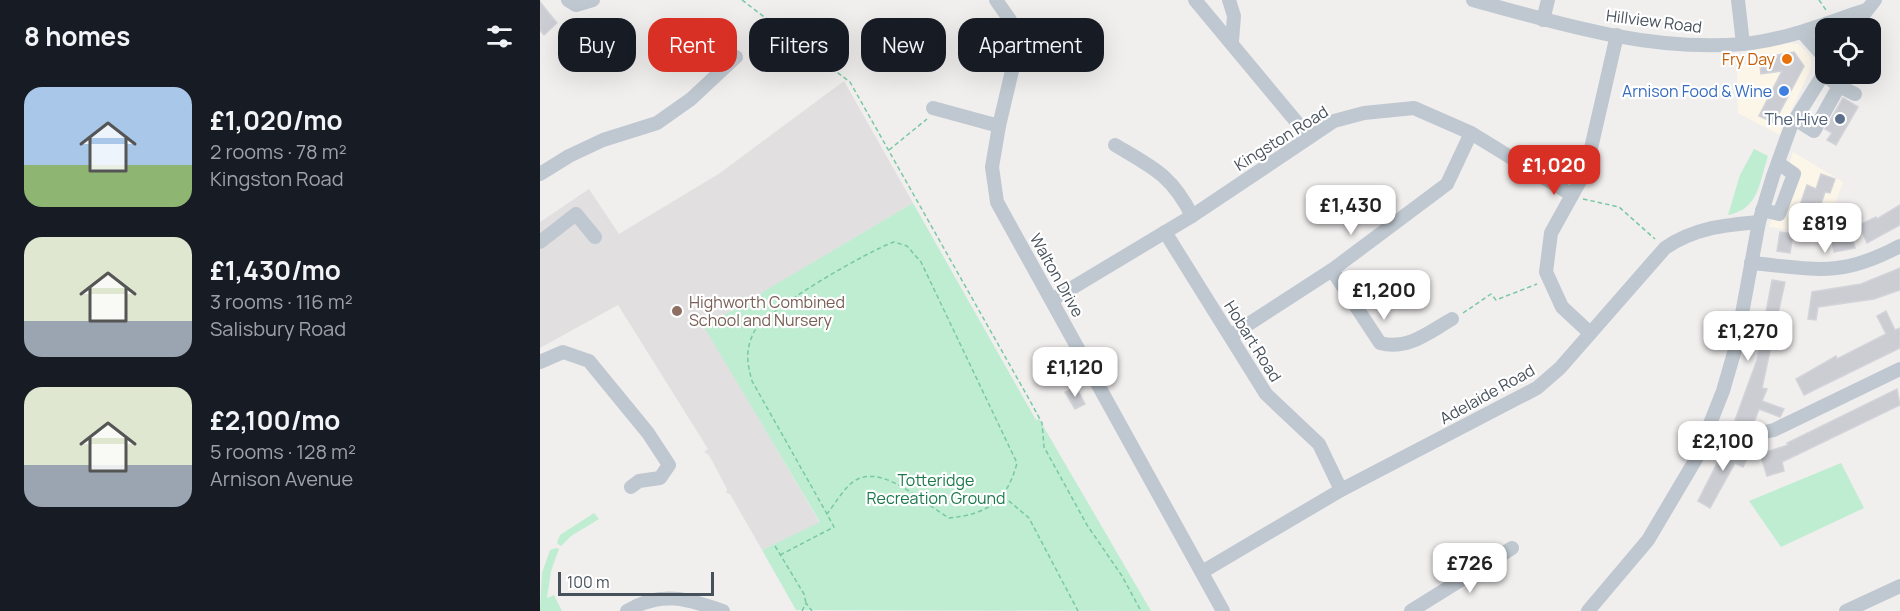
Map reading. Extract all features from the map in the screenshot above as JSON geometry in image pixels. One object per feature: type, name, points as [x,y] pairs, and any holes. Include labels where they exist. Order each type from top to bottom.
[{"type":"street","points":[[568,0],[576,5],[593,0]]},
{"type":"street","name":"Walton Drive","points":[[996,0],[1010,20],[1015,58],[992,167],[997,202],[1224,611]]},
{"type":"street","points":[[1195,0],[1232,41],[1309,136]]},
{"type":"street","points":[[1229,0],[1234,16],[1232,41]]},
{"type":"street","name":"Hillview Road","points":[[1473,0],[1544,20],[1617,35],[1688,45],[1743,44],[1802,32],[1871,5]]},
{"type":"street","points":[[1544,20],[1548,0]]},
{"type":"street","points":[[1738,0],[1743,44]]},
{"type":"street","points":[[1861,18],[1871,5]]},
{"type":"street","points":[[1802,32],[1815,47]]},
{"type":"street","points":[[1590,333],[1562,307],[1546,272],[1551,233],[1586,170],[1617,35]]},
{"type":"street","points":[[540,174],[569,156],[603,140],[657,123],[691,99],[720,72]]},
{"type":"street","points":[[1588,611],[1648,540],[1682,484],[1709,426],[1736,346],[1760,216],[1795,119],[1817,84]]},
{"type":"street","points":[[1795,119],[1811,137],[1839,86],[1856,94]]},
{"type":"street","name":"Kingston Road","points":[[1052,300],[1192,216],[1309,136],[1334,122],[1364,113],[1414,108],[1471,133],[1572,196]]},
{"type":"street","points":[[935,109],[999,126]]},
{"type":"street","points":[[1230,336],[1332,270],[1447,184],[1471,133]]},
{"type":"street","points":[[1115,145],[1162,173],[1180,192],[1192,216]]},
{"type":"street","name":"Adelaide Road","points":[[1202,572],[1341,490],[1537,388],[1560,368],[1665,248],[1681,237],[1718,225],[1779,214],[1794,174],[1778,163]]},
{"type":"street","points":[[540,242],[576,214],[595,237]]},
{"type":"street","name":"Hobart Road","points":[[1165,232],[1266,393],[1319,444],[1341,490]]},
{"type":"street","points":[[1751,263],[1832,271],[1869,262],[1900,246]]},
{"type":"street","points":[[1332,270],[1380,343],[1393,347],[1407,344],[1452,319]]},
{"type":"street","points":[[540,362],[564,352],[589,361],[648,432],[669,465],[660,478],[639,481],[631,487]]},
{"type":"street","points":[[1709,426],[1741,437],[1774,430],[1900,369]]},
{"type":"street","points":[[1411,611],[1512,548]]},
{"type":"street","points":[[1846,611],[1900,586]]},
{"type":"street","points":[[627,611],[641,602],[685,598],[723,611]]},
{"type":"path","points":[[742,0],[850,82],[1042,423],[1044,447],[1087,525],[1122,576],[1141,611]]},
{"type":"path","points":[[888,151],[935,109]]},
{"type":"path","points":[[1572,196],[1619,207],[1665,248]]},
{"type":"path","points":[[780,555],[834,526],[827,514],[752,381],[746,357],[755,330],[778,308],[884,245],[894,242],[907,246],[921,262],[1017,463],[1011,485],[992,507],[970,516],[950,518],[892,481],[871,475],[856,480],[827,514]]},
{"type":"path","points":[[1452,319],[1491,294],[1496,300],[1549,279]]},
{"type":"path","points":[[1002,495],[1029,518],[1078,611]]},
{"type":"path","points":[[775,546],[812,611]]},
{"type":"path","points":[[802,611],[806,603]]},
{"type":"shaded area","points":[[1788,43],[1798,44],[1806,51],[1811,58],[1811,68],[1780,135],[1738,113],[1737,64],[1748,64],[1748,53],[1758,48]]},
{"type":"shaded area","name":"Highworth Combined School and Nursery","points":[[844,81],[913,203],[705,327],[820,523],[762,550],[730,494],[726,493],[727,489],[709,455],[704,452],[708,449],[618,305],[540,348],[540,222],[589,189],[619,234],[720,173]]},
{"type":"shaded area","points":[[1793,152],[1843,182],[1824,235],[1769,227]]},
{"type":"green space","points":[[1754,149],[1768,156],[1760,185],[1752,201],[1746,207],[1728,215],[1740,175]]},
{"type":"green space","name":"Totteridge Recreation Ground","points":[[913,203],[1036,420],[1039,419],[1151,611],[796,610],[762,550],[820,522],[704,327]]},
{"type":"green space","points":[[1841,463],[1864,508],[1781,547],[1749,501]]},
{"type":"green space","points":[[594,513],[599,519],[571,536],[561,546],[557,543],[560,535]]},
{"type":"green space","points":[[559,549],[551,571],[547,598],[554,595],[562,611],[540,611],[542,573],[550,550]]},
{"type":"building","points":[[540,2],[557,23],[544,35],[540,30]]},
{"type":"building","points":[[1794,52],[1804,66],[1774,123],[1759,116],[1782,71],[1761,74],[1759,58]]},
{"type":"building","name":"The Hive","points":[[1843,98],[1858,107],[1836,145],[1827,140],[1832,133],[1825,129]]},
{"type":"building","points":[[1821,174],[1835,179],[1830,193],[1825,192],[1820,207],[1812,204],[1809,212],[1799,208],[1807,185],[1816,189]]},
{"type":"building","points":[[1900,205],[1900,225],[1867,243],[1859,225],[1876,217],[1877,219]]},
{"type":"building","points":[[1851,230],[1855,248],[1834,252],[1831,234]]},
{"type":"building","points":[[1780,232],[1793,234],[1790,253],[1777,251]]},
{"type":"building","points":[[1900,268],[1900,290],[1874,299],[1818,307],[1816,320],[1808,319],[1812,292],[1861,284]]},
{"type":"building","points":[[1772,280],[1785,282],[1762,388],[1767,389],[1762,401],[1784,409],[1780,417],[1759,409],[1753,425],[1745,427],[1734,423],[1757,360]]},
{"type":"building","points":[[1886,311],[1895,330],[1900,328],[1900,348],[1804,395],[1796,379],[1836,356],[1837,359],[1886,334],[1877,316]]},
{"type":"building","points":[[1076,387],[1085,404],[1075,409],[1065,392]]},
{"type":"building","points":[[1897,389],[1900,405],[1782,462],[1784,471],[1767,476],[1760,454],[1788,445],[1787,443]]},
{"type":"building","points":[[1728,442],[1751,451],[1743,467],[1735,463],[1710,508],[1698,501]]},
{"type":"place","name":"Fry Day","points":[[1787,59]]},
{"type":"place","name":"Arnison Food & Wine","points":[[1784,91]]},
{"type":"place","name":"The Hive","points":[[1840,119]]},
{"type":"place","name":"Highworth Combined School and Nursery","points":[[677,311]]}]
